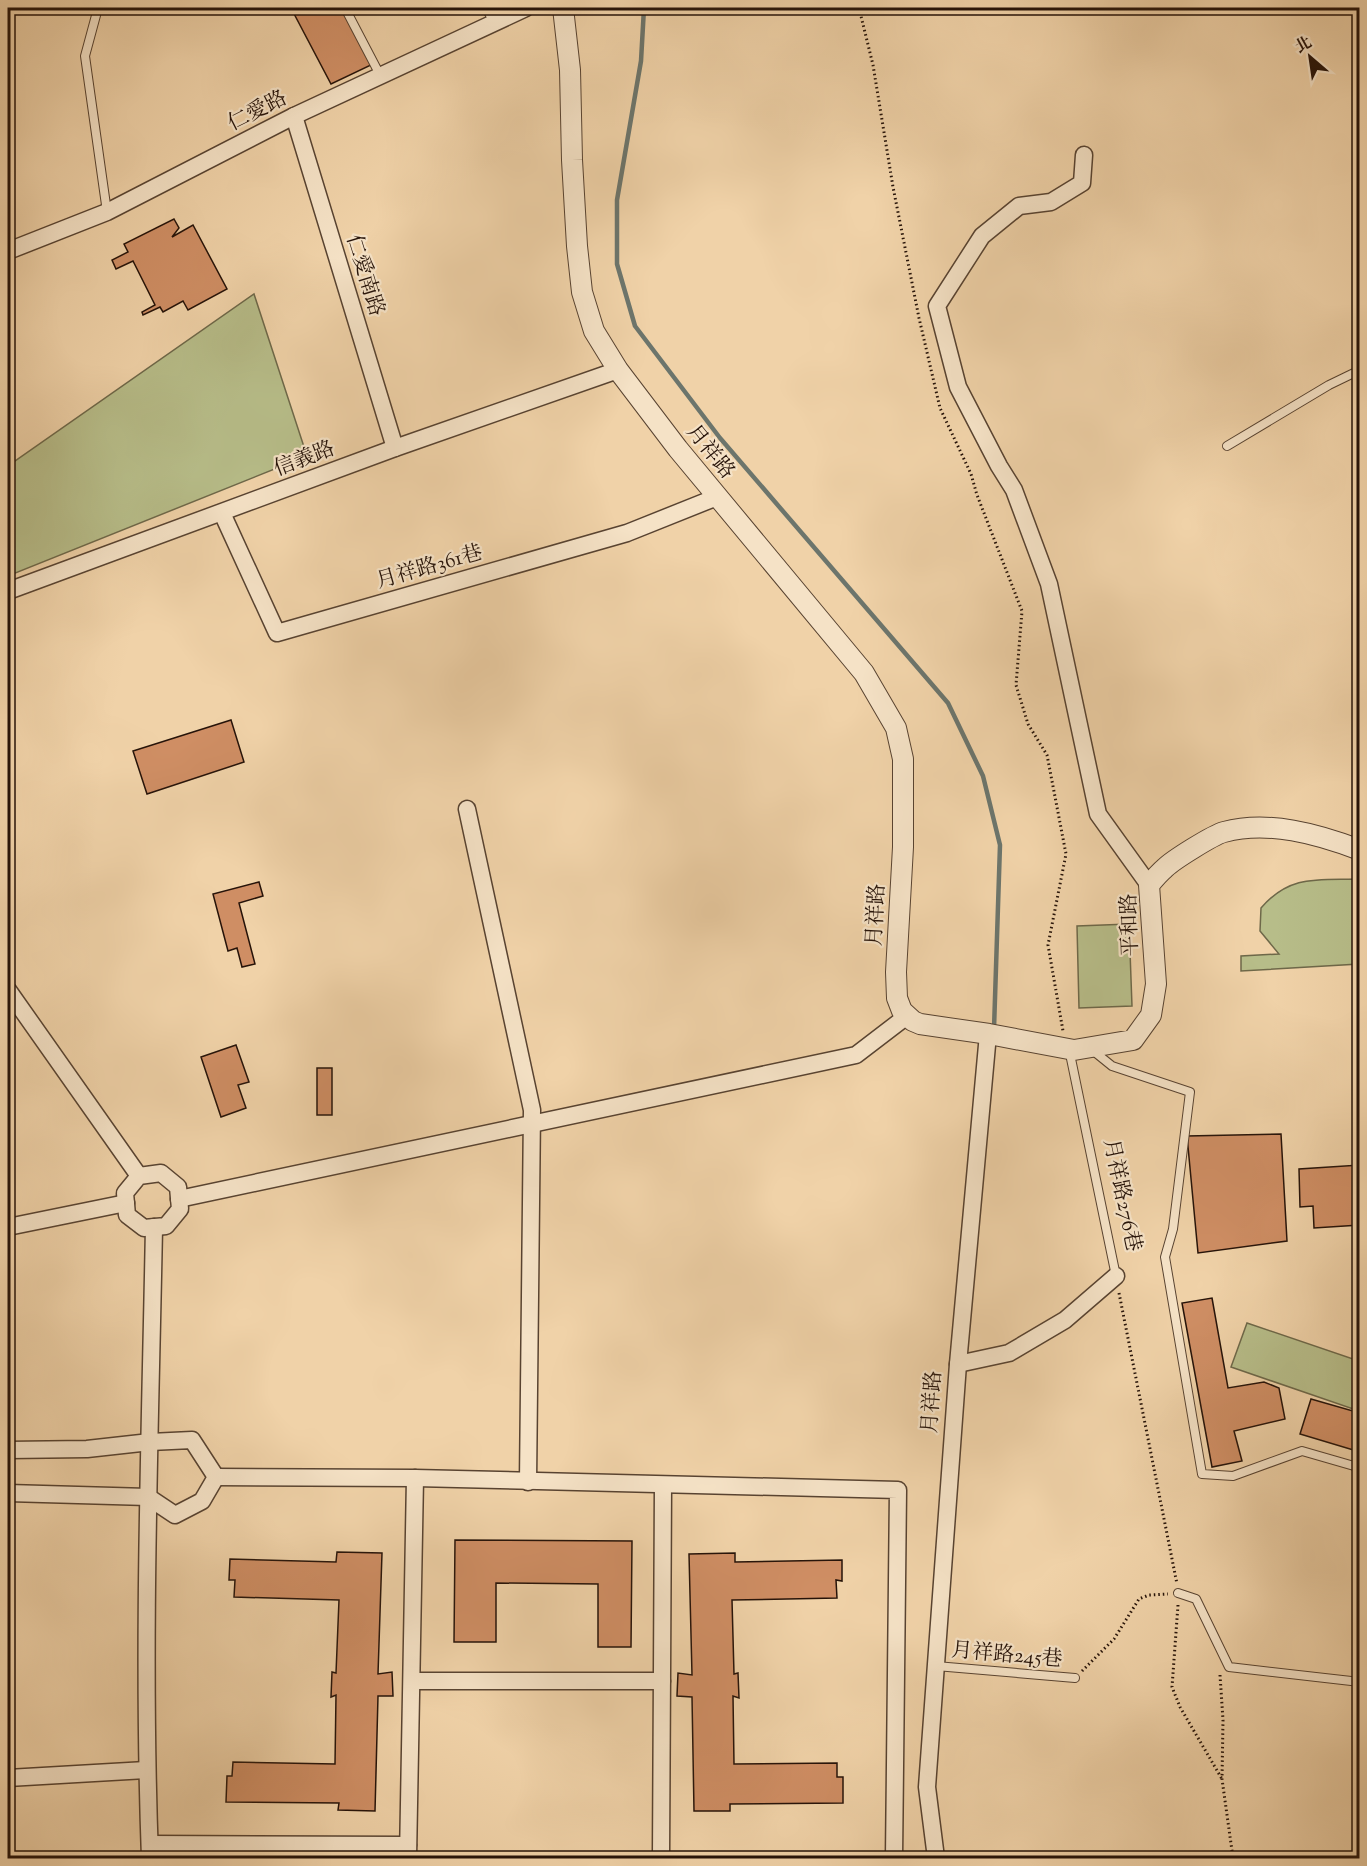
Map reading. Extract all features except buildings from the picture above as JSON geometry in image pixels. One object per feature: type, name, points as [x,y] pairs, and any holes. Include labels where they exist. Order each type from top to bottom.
[{"type":"street","name":"仁愛路","points":[[8,251],[107,212],[294,116],[380,75],[490,15],[526,8]]},
{"type":"street","name":"月祥路","points":[[563,8],[570,70],[572,160],[582,292],[594,331],[618,370],[717,497],[864,674],[896,728],[903,759],[903,847],[896,981],[897,998],[907,1016]]},
{"type":"street","name":"仁愛南路","points":[[294,116],[395,448]]},
{"type":"street","points":[[1084,155],[1082,183],[1051,202],[1019,206],[982,236],[937,306],[958,387],[1014,490],[1049,584],[1098,814],[1149,885]]},
{"type":"street","name":"信義路","points":[[8,591],[395,448],[618,370]]},
{"type":"street","name":"月祥路361巷","points":[[222,513],[277,633],[627,534],[717,497]]},
{"type":"street","points":[[467,809],[532,1110],[528,1482]]},
{"type":"street","name":"平和路","points":[[992,1035],[1069,1049],[1090,1048],[1133,1040],[1151,1015],[1156,984],[1149,885],[1165,867],[1221,832],[1245,828],[1281,830],[1322,836],[1359,850]]},
{"type":"street","points":[[8,990],[139,1176]]},
{"type":"street","points":[[179,1199],[856,1055],[907,1016],[920,1024],[992,1035]]},
{"type":"street","name":"月祥路","points":[[936,1858],[927,1787],[992,1035]]},
{"type":"street","points":[[161,1173],[178,1187],[180,1209],[166,1226],[144,1228],[127,1215],[125,1193],[139,1176],[161,1173]]},
{"type":"street","points":[[8,1227],[126,1203]]},
{"type":"street","points":[[154,1227],[148,1497],[147,1770],[150,1851],[408,1852],[415,1478]]},
{"type":"street","name":"月祥路276巷","points":[[963,1363],[1009,1353],[1065,1320],[1116,1276]]},
{"type":"street","points":[[8,1450],[87,1449],[192,1440],[216,1477]]},
{"type":"street","points":[[216,1477],[415,1478],[898,1490],[894,1858]]},
{"type":"street","points":[[8,1493],[148,1497],[175,1515],[202,1501],[216,1477]]},
{"type":"street","points":[[661,1858],[663,1485]]},
{"type":"street","points":[[412,1681],[662,1681]]},
{"type":"street","points":[[8,1778],[147,1770]]},
{"type":"lane","points":[[98,8],[84,56],[107,212]]},
{"type":"lane","points":[[345,8],[380,75]]},
{"type":"lane","points":[[1227,446],[1329,385],[1359,370]]},
{"type":"lane","points":[[1090,1048],[1112,1066],[1190,1092],[1173,1229],[1166,1257],[1202,1474],[1233,1476],[1302,1451],[1354,1466],[1359,1472]]},
{"type":"lane","name":"月祥路276巷","points":[[1069,1049],[1116,1276]]},
{"type":"lane","points":[[1178,1593],[1196,1599],[1229,1667],[1359,1682]]},
{"type":"lane","name":"月祥路245巷","points":[[936,1666],[1075,1678]]},
{"type":"path","points":[[860,8],[873,65],[918,318],[940,408],[977,495]]},
{"type":"path","points":[[1075,1678],[1114,1639],[1139,1599],[1149,1595],[1178,1593],[1172,1687],[1180,1707],[1222,1779]]},
{"type":"path","points":[[1216,1666],[1221,1677],[1222,1779],[1233,1858]]},
{"type":"green space","points":[[254,294],[307,456],[8,576],[8,466]]},
{"type":"green space","points":[[1359,879],[1359,964],[1241,971],[1241,956],[1279,954],[1260,931],[1261,908],[1272,897],[1283,889],[1306,881]]},
{"type":"green space","points":[[1129,924],[1132,1006],[1079,1008],[1077,926]]},
{"type":"green space","points":[[1247,1323],[1359,1361],[1359,1411],[1231,1367]]},
{"type":"waterway","points":[[644,8],[641,61],[617,200],[617,264],[635,326],[720,438],[948,703],[983,776],[1000,845],[994,1029]]}]
